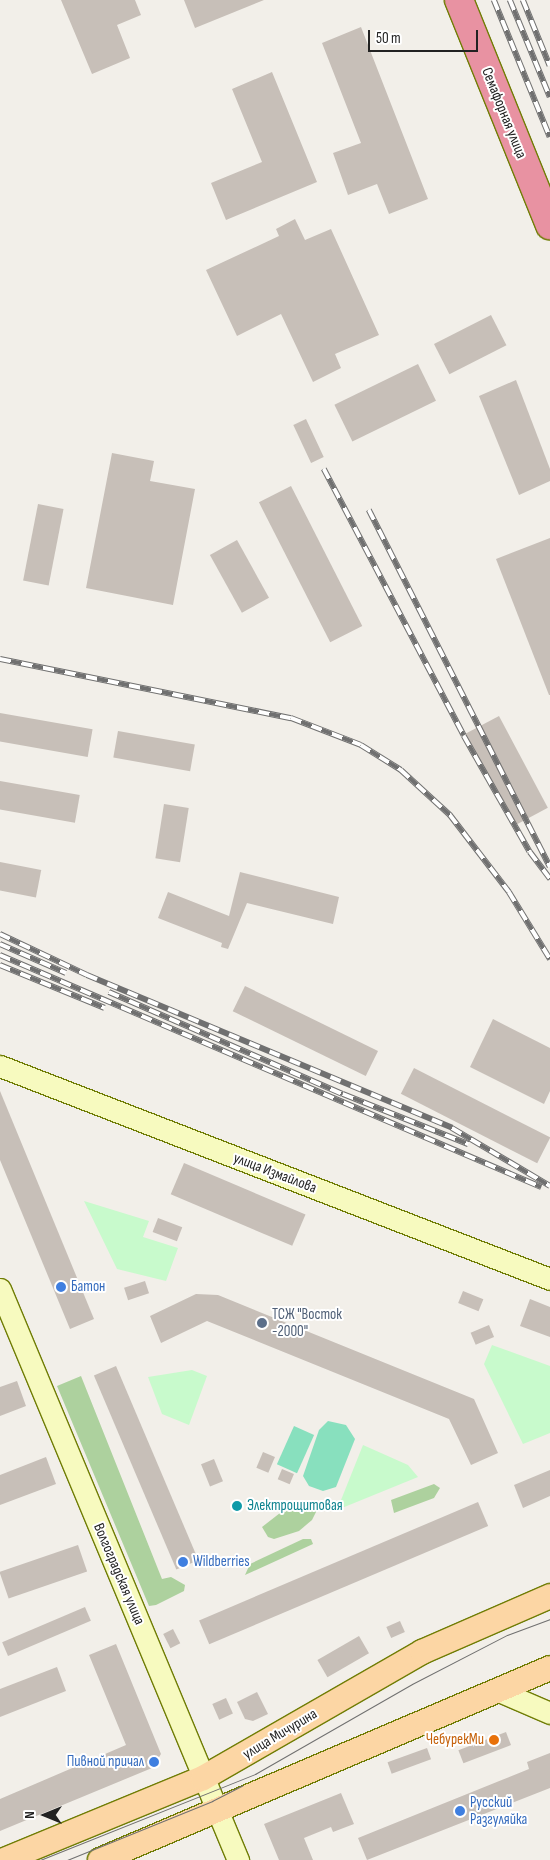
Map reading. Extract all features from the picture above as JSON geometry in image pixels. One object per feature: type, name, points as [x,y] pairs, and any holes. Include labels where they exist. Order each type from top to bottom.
[{"type":"highway","name":"Семафорная улица","points":[[459,0],[550,225]]},
{"type":"main road","name":"улица Измайлова","points":[[0,1066],[550,1279]]},
{"type":"main road","name":"Волгоградская улица","points":[[0,1288],[238,1860]]},
{"type":"main road","name":"улица Мичурина","points":[[4,1860],[203,1778],[422,1652],[550,1596]]},
{"type":"main road","points":[[100,1860],[218,1812],[550,1668]]},
{"type":"main road","points":[[499,1691],[550,1713]]},
{"type":"green space","points":[[84,1201],[149,1221],[143,1237],[178,1248],[166,1281],[117,1269]]},
{"type":"green space","points":[[492,1345],[550,1366],[550,1433],[523,1444],[484,1364]]},
{"type":"green space","points":[[192,1370],[207,1376],[189,1425],[162,1414],[148,1377]]},
{"type":"green space","points":[[81,1376],[162,1579],[171,1577],[185,1585],[184,1591],[156,1605],[149,1606],[57,1386]]},
{"type":"green space","points":[[328,1421],[346,1425],[355,1439],[336,1487],[323,1491],[309,1486],[303,1476],[319,1430]]},
{"type":"green space","points":[[294,1426],[314,1435],[297,1473],[277,1464]]},
{"type":"green space","points":[[363,1445],[408,1465],[418,1477],[337,1510]]},
{"type":"green space","points":[[434,1484],[440,1488],[434,1498],[394,1513],[391,1500]]},
{"type":"green space","points":[[305,1503],[318,1508],[312,1520],[299,1531],[274,1539],[268,1537],[262,1527],[289,1506]]},
{"type":"green space","points":[[303,1539],[311,1539],[313,1544],[245,1575],[250,1564]]},
{"type":"building","points":[[61,0],[135,0],[141,15],[117,25],[130,58],[92,74]]},
{"type":"building","points":[[184,0],[264,0],[195,28]]},
{"type":"building","points":[[361,27],[428,199],[389,214],[377,184],[348,195],[333,153],[361,143],[322,43]]},
{"type":"building","points":[[272,72],[317,182],[226,220],[211,183],[262,162],[232,89]]},
{"type":"building","points":[[295,219],[305,240],[331,229],[379,335],[335,354],[341,368],[313,382],[281,314],[237,336],[206,270],[279,236],[276,229]]},
{"type":"building","points":[[491,315],[506,345],[449,374],[434,344]]},
{"type":"building","points":[[418,364],[436,401],[352,442],[334,405]]},
{"type":"building","points":[[516,380],[550,469],[550,481],[519,495],[479,396]]},
{"type":"building","points":[[306,419],[324,457],[311,463],[293,425]]},
{"type":"building","points":[[112,453],[154,461],[150,481],[195,489],[173,605],[86,588]]},
{"type":"building","points":[[291,486],[362,626],[330,642],[259,502]]},
{"type":"building","points":[[38,504],[64,509],[49,586],[23,581]]},
{"type":"building","points":[[550,538],[550,695],[549,695],[496,559]]},
{"type":"building","points":[[237,540],[269,598],[242,613],[210,555]]},
{"type":"building","points":[[0,713],[93,729],[88,757],[0,741]]},
{"type":"building","points":[[499,716],[548,808],[514,826],[465,734]]},
{"type":"building","points":[[118,731],[195,745],[190,771],[113,758]]},
{"type":"building","points":[[0,781],[80,795],[75,823],[0,809]]},
{"type":"building","points":[[164,804],[189,808],[180,862],[155,858]]},
{"type":"building","points":[[0,862],[41,870],[36,897],[0,891]]},
{"type":"building","points":[[240,872],[339,897],[333,924],[247,903],[228,949],[221,947],[222,943],[158,918],[168,892],[229,916]]},
{"type":"building","points":[[245,986],[378,1051],[366,1076],[233,1011]]},
{"type":"building","points":[[493,1019],[550,1048],[550,1091],[544,1104],[470,1067]]},
{"type":"building","points":[[414,1068],[550,1137],[537,1163],[401,1094]]},
{"type":"building","points":[[0,1091],[94,1319],[70,1329],[0,1160]]},
{"type":"building","points":[[184,1163],[306,1215],[292,1246],[171,1194]]},
{"type":"building","points":[[158,1218],[182,1227],[177,1241],[153,1232]]},
{"type":"building","points":[[145,1281],[149,1293],[128,1300],[124,1288]]},
{"type":"building","points":[[463,1291],[483,1299],[479,1311],[458,1303]]},
{"type":"building","points":[[196,1294],[218,1295],[474,1399],[498,1453],[471,1465],[449,1419],[207,1321],[161,1343],[150,1316]]},
{"type":"building","points":[[530,1299],[550,1307],[550,1337],[520,1326]]},
{"type":"building","points":[[489,1325],[494,1337],[476,1345],[471,1333]]},
{"type":"building","points":[[116,1366],[198,1560],[176,1570],[94,1375]]},
{"type":"building","points":[[17,1381],[26,1406],[0,1416],[0,1387]]},
{"type":"building","points":[[263,1452],[275,1457],[268,1473],[256,1468]]},
{"type":"building","points":[[46,1457],[56,1484],[0,1505],[0,1475]]},
{"type":"building","points":[[214,1459],[223,1481],[210,1486],[201,1464]]},
{"type":"building","points":[[282,1469],[294,1474],[290,1484],[278,1479]]},
{"type":"building","points":[[550,1470],[550,1496],[523,1508],[514,1485]]},
{"type":"building","points":[[478,1502],[488,1526],[209,1644],[199,1620]]},
{"type":"building","points":[[78,1545],[87,1571],[9,1598],[0,1572]]},
{"type":"building","points":[[85,1607],[91,1621],[8,1656],[2,1642]]},
{"type":"building","points":[[400,1621],[405,1632],[391,1638],[386,1627]]},
{"type":"building","points":[[173,1629],[180,1643],[170,1648],[163,1634]]},
{"type":"building","points":[[359,1636],[369,1653],[327,1677],[317,1660]]},
{"type":"building","points":[[116,1644],[161,1754],[152,1768],[0,1831],[0,1799],[126,1745],[89,1655]]},
{"type":"building","points":[[57,1667],[66,1691],[0,1717],[0,1689]]},
{"type":"building","points":[[257,1692],[268,1714],[253,1721],[245,1719],[237,1702]]},
{"type":"building","points":[[226,1698],[233,1714],[219,1720],[212,1704]]},
{"type":"building","points":[[506,1732],[511,1745],[463,1763],[458,1750]]},
{"type":"building","points":[[427,1748],[431,1759],[392,1774],[388,1762]]},
{"type":"building","points":[[550,1753],[550,1788],[367,1860],[358,1838],[529,1769],[527,1762]]},
{"type":"building","points":[[341,1793],[354,1824],[333,1832],[331,1827],[304,1838],[313,1860],[279,1860],[264,1824]]},
{"type":"tram line","points":[[40,1860],[255,1774],[412,1684],[507,1635],[550,1619]]},
{"type":"tram line","points":[[67,1860],[212,1801],[242,1786]]},
{"type":"railway","points":[[494,0],[550,137]]},
{"type":"railway","points":[[510,0],[550,97]]},
{"type":"railway","points":[[523,0],[550,66]]},
{"type":"railway","points":[[324,469],[464,736],[530,852],[550,879]]},
{"type":"railway","points":[[369,510],[550,867]]},
{"type":"railway","points":[[0,659],[291,718],[361,745],[401,770],[450,815],[509,892],[550,959]]},
{"type":"railway","points":[[0,934],[87,975],[452,1128],[550,1186]]},
{"type":"railway","points":[[0,944],[66,973]]},
{"type":"railway","points":[[0,955],[541,1187]]},
{"type":"railway","points":[[0,965],[105,1008]]},
{"type":"railway","points":[[109,992],[343,1094],[468,1144]]},
{"type":"place","name":"Батон","points":[[61,1287]]},
{"type":"place","name":"ТСЖ \"Восток -2000\"","points":[[262,1323]]},
{"type":"place","name":"Электрощитовая","points":[[237,1506]]},
{"type":"place","name":"Wildberries","points":[[183,1562]]},
{"type":"place","name":"ЧебурекМи","points":[[494,1740]]},
{"type":"place","name":"Пивной причал","points":[[154,1762]]},
{"type":"place","name":"Русский Разгуляйка","points":[[460,1811]]}]
